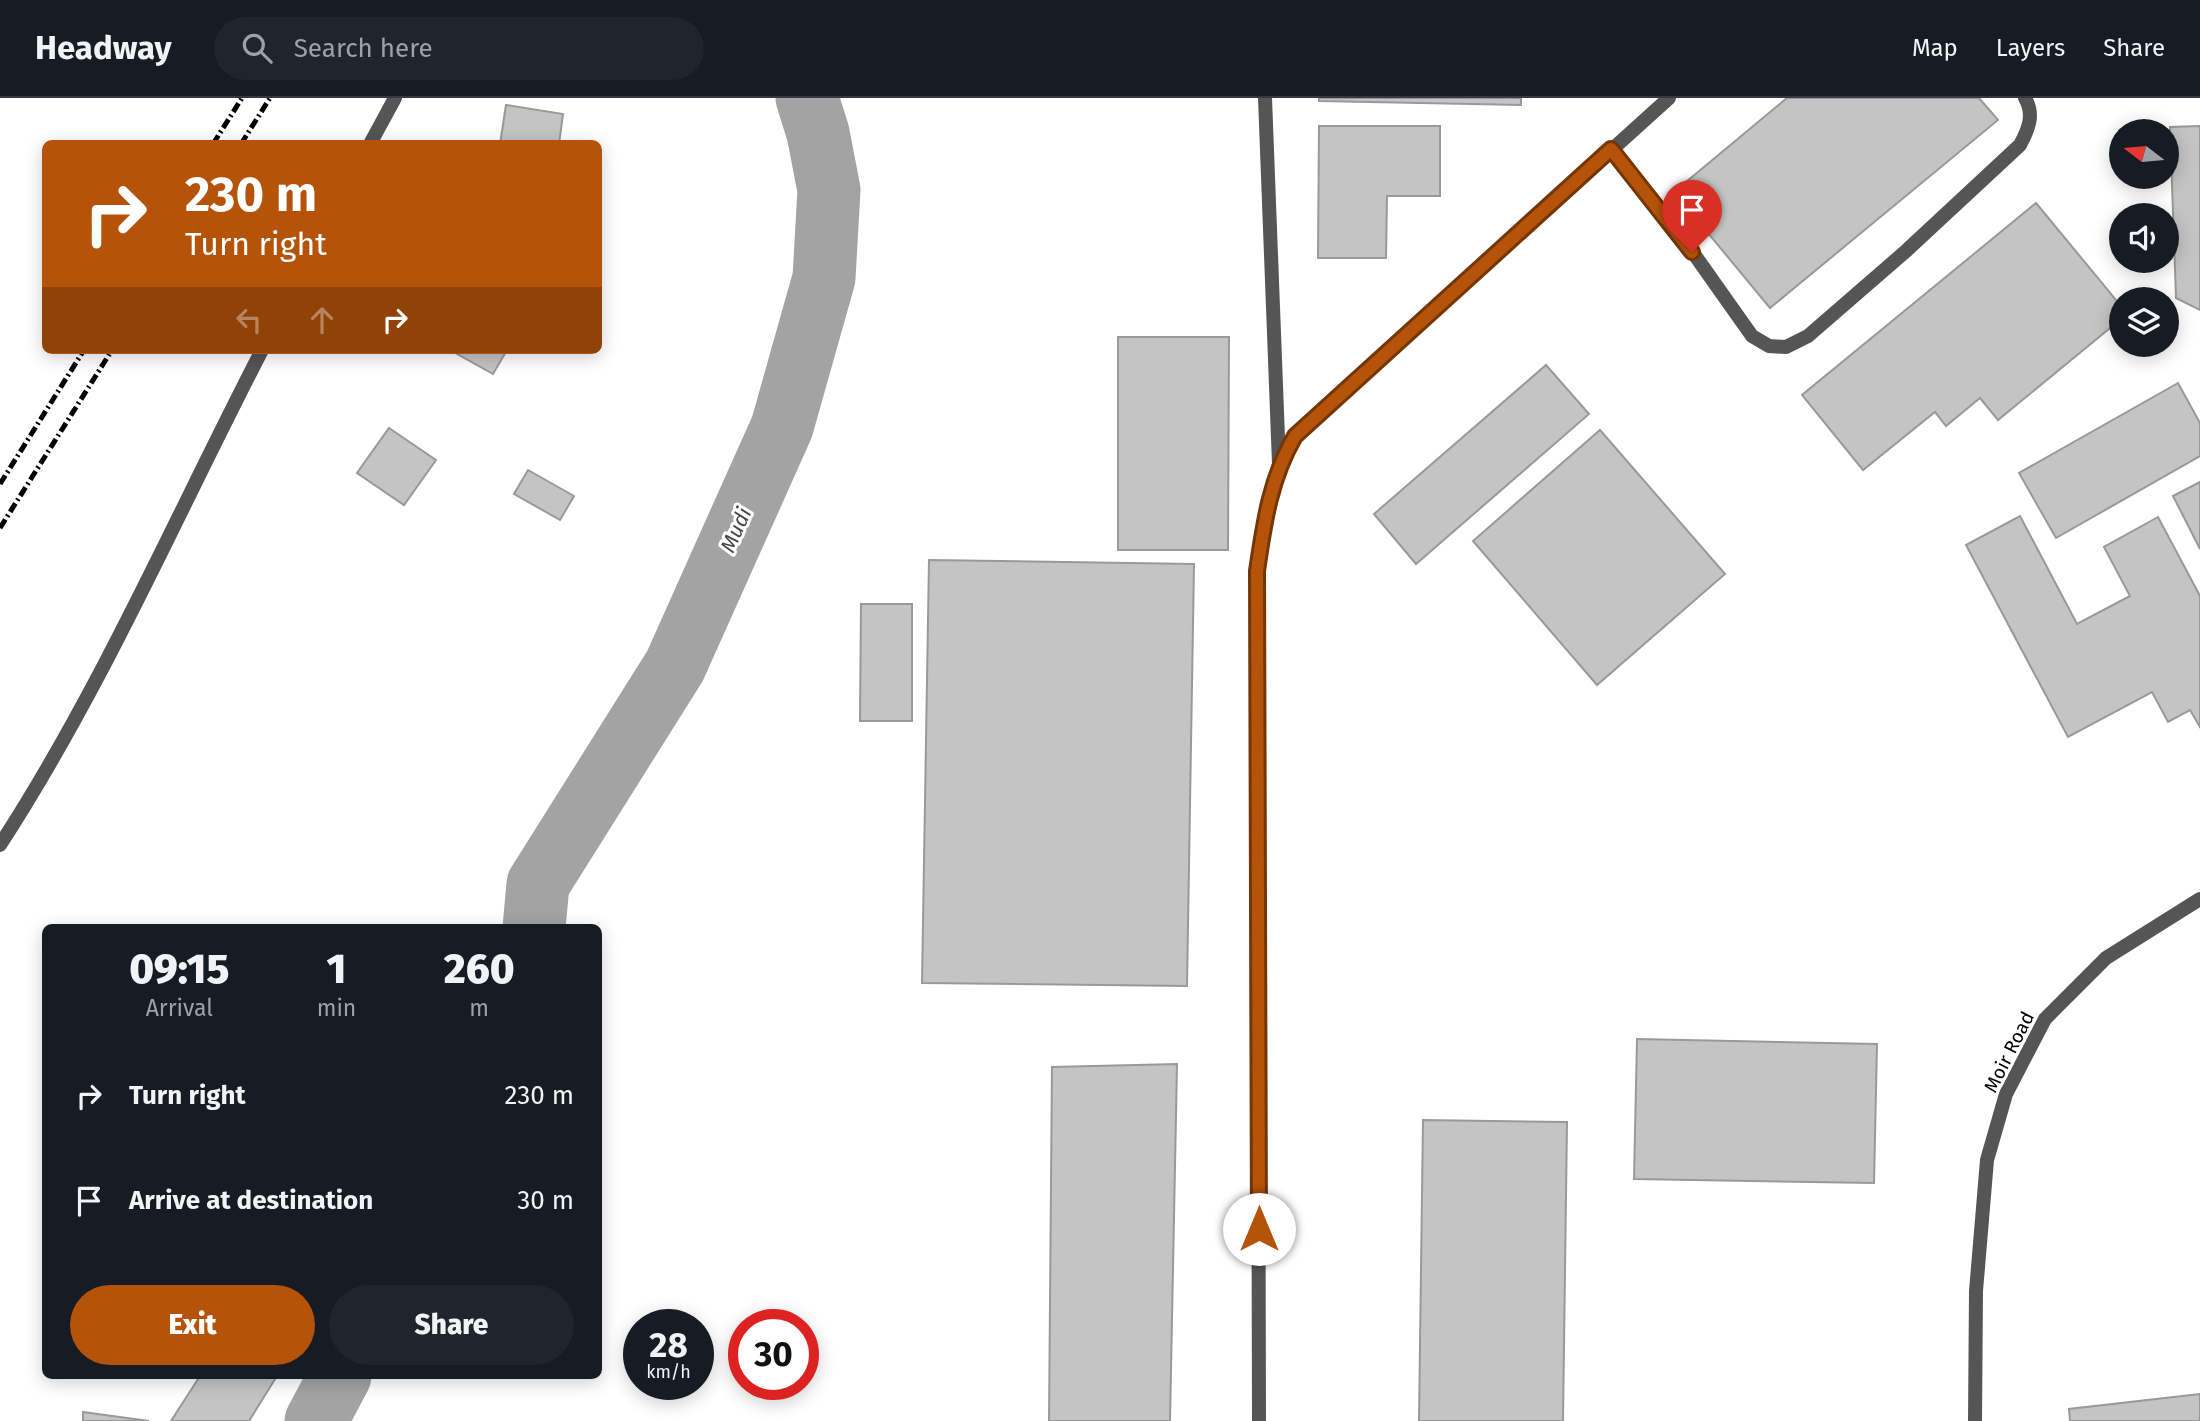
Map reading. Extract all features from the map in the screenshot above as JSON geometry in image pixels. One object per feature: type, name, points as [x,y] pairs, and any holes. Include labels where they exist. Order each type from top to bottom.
[{"type":"street","points":[[372,140],[395,98]]},
{"type":"street","points":[[1265,98],[1279,464]]},
{"type":"street","points":[[1259,1421],[1257,571],[1267,503],[1279,464],[1295,436],[1669,98]]},
{"type":"street","points":[[1611,149],[1677,230],[1752,336],[1769,346],[1786,347],[1818,328],[2020,145],[2030,126],[2029,105],[2025,98]]},
{"type":"street","points":[[0,845],[39,785],[144,590],[259,354]]},
{"type":"street","name":"Moir Road","points":[[1975,1421],[1976,1291],[1987,1160],[2006,1094],[2045,1019],[2106,958],[2200,898]]},
{"type":"building","points":[[1319,98],[1521,98],[1521,105],[1319,101]]},
{"type":"building","points":[[1787,98],[1979,98],[1998,120],[1770,308],[1674,192]]},
{"type":"building","points":[[506,105],[563,114],[560,140],[501,140]]},
{"type":"building","points":[[1319,126],[1440,126],[1440,196],[1387,196],[1386,258],[1318,258]]},
{"type":"building","points":[[2200,126],[2200,310],[2179,300],[2179,287],[2176,287],[2175,273],[2179,273],[2179,203],[2173,203],[2172,189],[2179,189],[2179,127]]},
{"type":"building","points":[[2036,203],[2109,291],[2109,329],[1998,420],[1980,398],[1946,426],[1935,412],[1863,470],[1802,395]]},
{"type":"building","points":[[1118,337],[1229,337],[1228,550],[1118,550]]},
{"type":"building","points":[[457,354],[505,354],[493,374]]},
{"type":"building","points":[[1546,365],[1589,414],[1416,564],[1374,514]]},
{"type":"building","points":[[2178,383],[2200,423],[2200,456],[2056,538],[2019,473]]},
{"type":"building","points":[[389,428],[436,460],[404,505],[357,473]]},
{"type":"building","points":[[1600,430],[1725,574],[1597,685],[1473,541]]},
{"type":"building","points":[[528,470],[574,496],[560,520],[514,494]]},
{"type":"building","points":[[2200,482],[2200,549],[2173,496]]},
{"type":"building","points":[[2020,516],[2077,624],[2130,596],[2104,547],[2158,517],[2200,596],[2200,727],[2190,710],[2168,722],[2152,692],[2068,737],[1966,545]]},
{"type":"building","points":[[929,560],[1194,564],[1187,986],[922,983]]},
{"type":"building","points":[[861,604],[912,604],[912,721],[860,721]]},
{"type":"building","points":[[1637,1039],[1877,1044],[1874,1183],[1634,1179]]},
{"type":"building","points":[[1177,1064],[1170,1421],[1049,1421],[1052,1067]]},
{"type":"building","points":[[1423,1120],[1567,1122],[1563,1421],[1419,1421]]},
{"type":"building","points":[[198,1379],[275,1379],[249,1421],[171,1421]]},
{"type":"building","points":[[2200,1394],[2200,1421],[2070,1421],[2069,1409]]},
{"type":"building","points":[[83,1412],[149,1421],[83,1421]]},
{"type":"waterway","name":"Mudi","points":[[534,924],[538,884],[675,666],[782,427],[824,278],[829,190],[818,133],[807,98]]},
{"type":"waterway","name":"Mudi","points":[[675,666],[794,431],[793,397],[835,280],[838,192],[835,127],[821,98]]},
{"type":"waterway","name":"Mudi","points":[[316,1421],[338,1379]]},
{"type":"railway","points":[[216,140],[242,98]]},
{"type":"railway","points":[[244,140],[270,98]]},
{"type":"railway","points":[[0,484],[81,354]]},
{"type":"railway","points":[[0,528],[109,354]]},
{"type":"route","points":[[1259,1229],[1257,571],[1267,503],[1279,464],[1295,436],[1611,149],[1692,252]]}]
